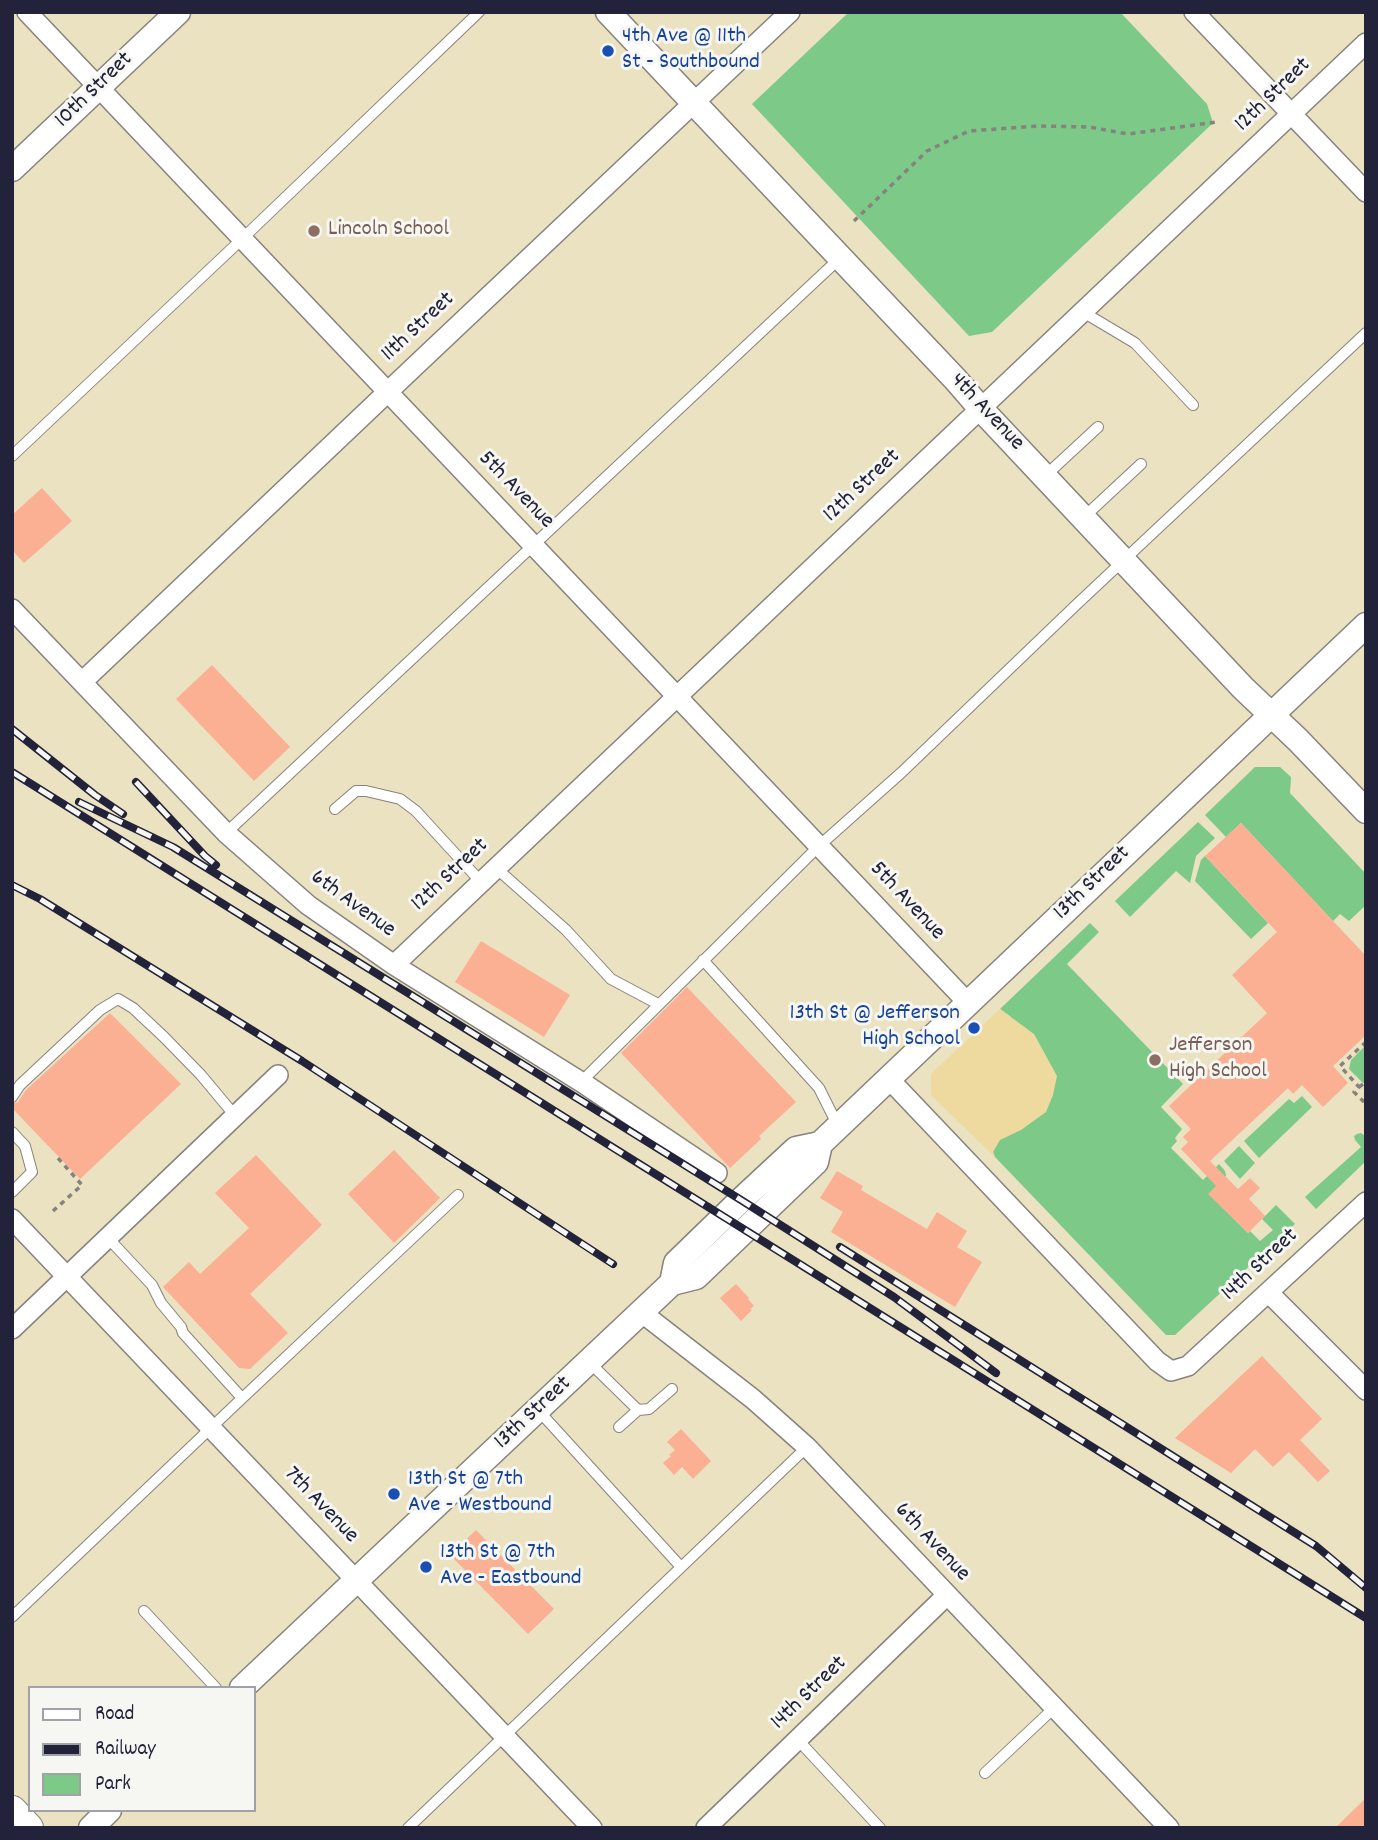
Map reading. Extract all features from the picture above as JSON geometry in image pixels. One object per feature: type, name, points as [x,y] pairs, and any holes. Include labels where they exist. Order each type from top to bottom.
[{"type":"main road","points":[[12,1811],[27,1828]]},
{"type":"street","name":"5th Avenue","points":[[27,12],[968,1003]]},
{"type":"street","name":"10th Street","points":[[12,169],[178,12]]},
{"type":"street","name":"4th Avenue","points":[[608,12],[1244,688],[1366,811]]},
{"type":"street","name":"11th Street","points":[[82,682],[790,12]]},
{"type":"street","points":[[1194,12],[1366,192]]},
{"type":"street","name":"12th Street","points":[[394,965],[1366,43]]},
{"type":"street","name":"6th Avenue","points":[[12,609],[226,834],[308,905],[394,965],[581,1082],[717,1173]]},
{"type":"street","name":"13th Street","points":[[244,1686],[672,1283],[676,1263],[741,1200],[796,1149],[820,1144],[1366,625]]},
{"type":"street","points":[[12,1329],[278,1075]]},
{"type":"street","name":"14th Street","points":[[889,1079],[1157,1361],[1171,1371],[1188,1366],[1366,1202]]},
{"type":"street","name":"7th Avenue","points":[[12,1219],[592,1828]]},
{"type":"street","points":[[1269,1293],[1366,1390]]},
{"type":"street","name":"6th Avenue","points":[[641,1312],[753,1399],[807,1447],[1169,1828]]},
{"type":"street","name":"14th Street","points":[[706,1828],[947,1595]]},
{"type":"street","points":[[91,1828],[107,1812]]},
{"type":"lane","points":[[12,456],[479,12]]},
{"type":"lane","points":[[226,834],[840,257]]},
{"type":"lane","points":[[1083,312],[1135,343],[1193,405]]},
{"type":"lane","points":[[581,1082],[819,846],[911,764],[1366,333]]},
{"type":"lane","points":[[1045,476],[1098,428]]},
{"type":"lane","points":[[1083,517],[1141,464]]},
{"type":"lane","points":[[335,808],[356,791],[400,799],[416,811],[481,882]]},
{"type":"lane","points":[[496,868],[566,930],[611,979],[658,1004]]},
{"type":"lane","points":[[703,960],[819,1088],[838,1126]]},
{"type":"lane","points":[[12,1097],[20,1085],[100,1010],[118,999],[133,1008],[164,1037],[236,1117]]},
{"type":"lane","points":[[12,1132],[25,1146],[32,1172],[12,1192]]},
{"type":"lane","points":[[12,1617],[458,1195]]},
{"type":"lane","points":[[108,1238],[152,1285],[161,1303],[183,1333],[242,1398]]},
{"type":"lane","points":[[589,1362],[638,1410]]},
{"type":"lane","points":[[619,1427],[638,1410],[649,1409],[672,1389]]},
{"type":"lane","points":[[537,1410],[681,1567]]},
{"type":"lane","points":[[408,1828],[807,1447]]},
{"type":"lane","points":[[144,1611],[214,1686]]},
{"type":"lane","points":[[985,1773],[1055,1708]]},
{"type":"lane","points":[[798,1740],[880,1828]]},
{"type":"path","points":[[854,221],[927,150],[969,131],[1050,126],[1089,127],[1128,134],[1217,122]]},
{"type":"path","points":[[1359,1087],[1340,1066],[1366,1042]]},
{"type":"path","points":[[1366,1082],[1354,1092],[1366,1104]]},
{"type":"path","points":[[53,1211],[82,1185],[57,1157]]},
{"type":"green space","points":[[849,12],[1120,12],[1207,104],[1213,123],[992,332],[969,336],[752,104]]},
{"type":"green space","points":[[1255,767],[1280,767],[1291,777],[1290,793],[1366,874],[1366,905],[1349,921],[1340,914],[1333,921],[1241,823],[1226,837],[1205,815]]},
{"type":"green space","points":[[1198,822],[1215,838],[1196,856],[1190,883],[1176,871],[1130,917],[1115,901]]},
{"type":"green space","points":[[1205,856],[1268,923],[1251,939],[1195,881],[1201,860]]},
{"type":"green space","points":[[1090,923],[1099,932],[1067,964],[1183,1084],[1161,1107],[1182,1129],[1171,1148],[1203,1180],[1219,1164],[1226,1176],[1209,1194],[1248,1233],[1250,1231],[1260,1241],[1273,1230],[1262,1219],[1276,1205],[1295,1224],[1175,1335],[1166,1335],[993,1152],[1011,1017],[1000,1009]]},
{"type":"green space","points":[[1366,1045],[1366,1081],[1363,1083],[1349,1069],[1351,1060]]},
{"type":"green space","points":[[1302,1096],[1312,1107],[1259,1158],[1244,1141],[1289,1099],[1294,1103]]},
{"type":"green space","points":[[1361,1133],[1366,1137],[1366,1161],[1316,1209],[1305,1197],[1361,1147],[1354,1136]]},
{"type":"green space","points":[[1239,1146],[1255,1163],[1240,1179],[1224,1161]]},
{"type":"sand","points":[[1000,1009],[1034,1034],[1057,1076],[1046,1112],[1021,1130],[1000,1140],[993,1152],[995,1157],[931,1095],[931,1074]]},
{"type":"building","points":[[42,488],[72,521],[24,563],[12,550],[12,515]]},
{"type":"building","points":[[212,665],[290,747],[254,781],[176,699]]},
{"type":"building","points":[[1241,823],[1366,956],[1366,1035],[1333,1066],[1348,1083],[1323,1107],[1302,1085],[1293,1094],[1288,1088],[1210,1161],[1238,1189],[1250,1178],[1260,1188],[1249,1199],[1265,1216],[1248,1233],[1208,1194],[1216,1186],[1181,1149],[1188,1142],[1183,1137],[1191,1129],[1169,1106],[1267,1013],[1232,975],[1277,932],[1205,856]]},
{"type":"building","points":[[481,941],[570,995],[544,1037],[455,982]]},
{"type":"building","points":[[687,987],[796,1102],[759,1136],[761,1139],[730,1168],[621,1053]]},
{"type":"building","points":[[110,1013],[181,1084],[80,1179],[12,1108],[12,1104],[18,1102],[26,1090]]},
{"type":"building","points":[[394,1150],[440,1198],[394,1243],[348,1194]]},
{"type":"building","points":[[256,1155],[322,1225],[250,1294],[288,1333],[250,1369],[239,1368],[163,1287],[189,1262],[200,1274],[249,1228],[215,1193]]},
{"type":"building","points":[[837,1171],[863,1186],[861,1190],[927,1229],[937,1212],[967,1231],[957,1247],[982,1262],[955,1307],[831,1232],[843,1212],[820,1198]]},
{"type":"building","points":[[736,1284],[754,1306],[741,1321],[720,1298]]},
{"type":"building","points":[[1262,1356],[1322,1419],[1300,1440],[1330,1471],[1318,1482],[1289,1452],[1273,1467],[1255,1449],[1231,1473],[1175,1438]]},
{"type":"building","points":[[681,1429],[711,1461],[693,1479],[682,1467],[674,1475],[663,1463],[675,1450],[667,1442]]},
{"type":"building","points":[[476,1530],[554,1609],[528,1634],[450,1555]]},
{"type":"building","points":[[1366,1798],[1366,1828],[1335,1828]]},
{"type":"railway","points":[[12,729],[123,814]]},
{"type":"railway","points":[[12,772],[1366,1618]]},
{"type":"railway","points":[[136,782],[216,865]]},
{"type":"railway","points":[[79,802],[173,847],[741,1200],[894,1297],[996,1373]]},
{"type":"railway","points":[[12,885],[40,899],[302,1061],[613,1264]]},
{"type":"railway","points":[[840,1247],[1316,1546],[1366,1588]]},
{"type":"place","name":"4th Ave @ 11th St - Southbound","points":[[608,51]]},
{"type":"place","name":"Lincoln School","points":[[314,231]]},
{"type":"place","name":"13th St @ Jefferson High School","points":[[974,1028]]},
{"type":"place","name":"Jefferson High School","points":[[1155,1060]]},
{"type":"place","name":"13th St @ 7th Ave - Westbound","points":[[394,1494]]},
{"type":"place","name":"13th St @ 7th Ave - Eastbound","points":[[426,1567]]}]
